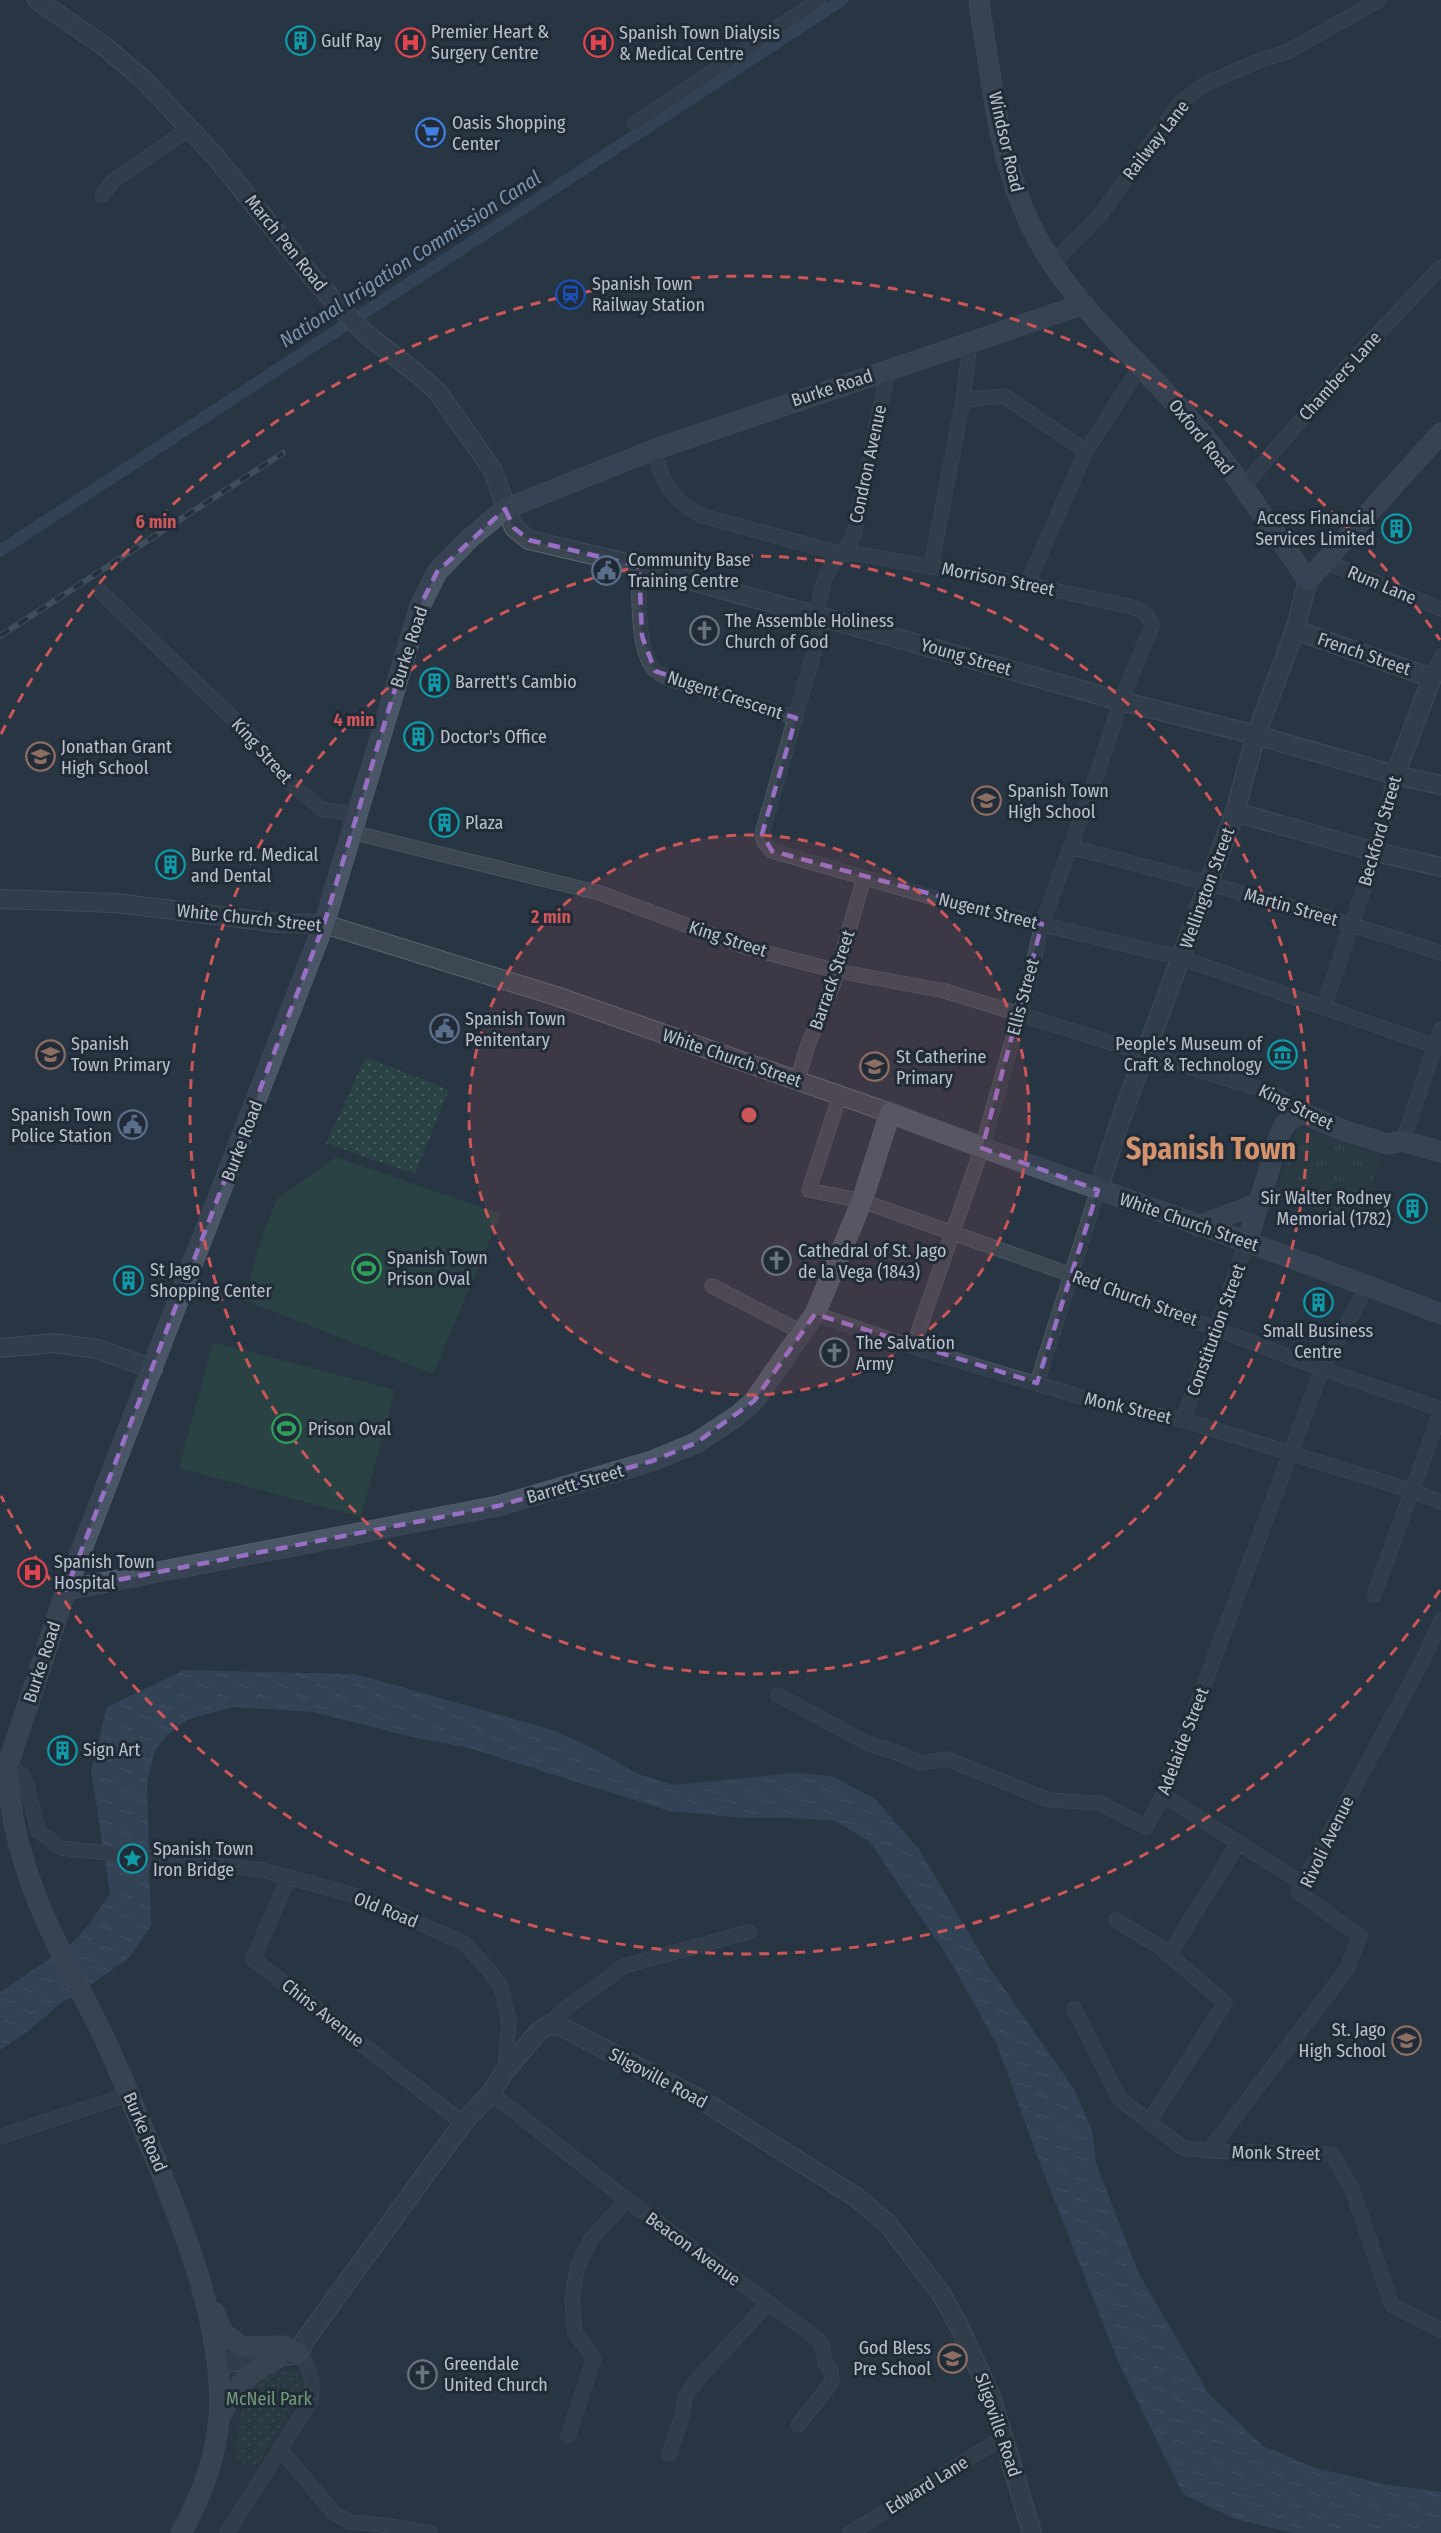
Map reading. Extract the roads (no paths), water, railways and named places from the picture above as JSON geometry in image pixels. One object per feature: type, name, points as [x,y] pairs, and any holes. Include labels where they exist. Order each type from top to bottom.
[{"type":"main road","name":"Windsor Road","points":[[980,0],[998,127],[1012,184],[1030,226],[1081,304]]},
{"type":"main road","name":"Burke Road","points":[[219,2418],[219,2364],[196,2269],[181,2220],[129,2094],[99,2029],[56,1946],[29,1882],[7,1785],[8,1765],[66,1590],[324,924],[420,606],[437,572],[469,539],[505,509],[653,450],[1081,304]]},
{"type":"main road","name":"Oxford Road","points":[[1081,304],[1188,417],[1308,580]]},
{"type":"main road","name":"Wellington Street","points":[[1308,580],[1441,433]]},
{"type":"main road","name":"White Church Street","points":[[890,1113],[1441,1314]]},
{"type":"main road","name":"Barrett Street","points":[[66,1590],[498,1506],[652,1461],[696,1443],[746,1409],[769,1382],[815,1314],[862,1201],[890,1113]]},
{"type":"main road","name":"King Street","points":[[1304,1114],[1345,1131],[1388,1144],[1403,1141],[1441,1152]]},
{"type":"main road","name":"Constitution Street","points":[[1247,1242],[1280,1134],[1285,1124],[1293,1117],[1304,1114]]},
{"type":"main road","points":[[1198,1226],[1257,1204]]},
{"type":"main road","points":[[196,2269],[221,2331],[227,2337],[242,2347],[283,2346],[299,2354]]},
{"type":"main road","points":[[181,2533],[192,2514],[212,2461],[219,2418],[241,2381],[253,2371],[277,2358]]},
{"type":"street","name":"March Pen Road","points":[[37,0],[104,46],[143,79],[190,128],[342,310],[365,333],[437,391],[492,469],[505,509]]},
{"type":"street","points":[[635,123],[819,0]]},
{"type":"street","name":"Railway Lane","points":[[1053,263],[1101,214],[1179,104],[1205,84],[1263,59],[1287,52],[1379,0]]},
{"type":"street","points":[[102,195],[113,181],[190,128]]},
{"type":"street","name":"Chambers Lane","points":[[1242,488],[1351,362],[1441,267]]},
{"type":"street","points":[[931,567],[963,400],[970,343]]},
{"type":"street","points":[[1027,584],[1086,451],[1140,367]]},
{"type":"street","name":"Condron Avenue","points":[[841,554],[850,545],[854,535],[888,370]]},
{"type":"street","points":[[963,400],[1004,396],[1086,451]]},
{"type":"street","name":"Morrison Street","points":[[653,450],[665,484],[682,505],[700,515],[841,554],[859,554],[1027,584],[1132,607],[1143,610],[1150,618]]},
{"type":"street","name":"Young Street","points":[[505,509],[514,528],[530,540],[639,566],[1121,701],[1256,735],[1395,775],[1441,785]]},
{"type":"street","points":[[814,615],[821,599],[827,574],[841,554]]},
{"type":"street","name":"Rum Lane","points":[[1324,561],[1441,609]]},
{"type":"street","name":"Nugent Crescent","points":[[639,566],[642,636],[647,657],[655,671],[673,680],[796,718]]},
{"type":"street","name":"Wellington Street","points":[[1038,1383],[1120,1121],[1235,812],[1256,735],[1295,630],[1308,580]]},
{"type":"street","name":"King Street","points":[[101,592],[243,728],[286,780],[322,809],[351,814],[351,832],[600,893],[744,947],[837,971],[945,991],[1019,1016],[1273,1093],[1304,1114]]},
{"type":"street","name":"Nugent Street","points":[[814,615],[821,627],[762,834],[764,843],[772,852],[864,878],[1181,958],[1438,1047]]},
{"type":"street","name":"Ellis Street","points":[[913,1347],[982,1148],[1042,924],[1121,701],[1152,626],[1150,618]]},
{"type":"street","name":"French Street","points":[[1295,630],[1432,678]]},
{"type":"street","name":"Beckford Street","points":[[1324,1007],[1376,852],[1395,775],[1441,656]]},
{"type":"street","points":[[1235,812],[1376,852],[1441,867]]},
{"type":"street","name":"Martin Street","points":[[1070,847],[1353,924],[1441,953]]},
{"type":"street","name":"Barrack Street","points":[[797,1081],[837,971],[864,878]]},
{"type":"street","name":"White Church Street","points":[[0,899],[116,903],[278,923],[324,924],[556,996],[890,1113]]},
{"type":"street","points":[[1403,1141],[1438,1047],[1441,1029]]},
{"type":"street","name":"Red Church Street","points":[[840,1095],[809,1190],[862,1201],[1072,1275],[1322,1369],[1441,1410]]},
{"type":"street","name":"Constitution Street","points":[[1183,1420],[1247,1242]]},
{"type":"street","points":[[712,1286],[803,1333]]},
{"type":"street","name":"Adelaide Street","points":[[778,1695],[867,1743],[921,1763],[947,1760],[1049,1800],[1100,1803],[1146,1827],[1163,1796],[1322,1369],[1368,1286]]},
{"type":"street","name":"Monk Street","points":[[815,1314],[913,1347],[1111,1406],[1183,1420],[1413,1491],[1441,1502]]},
{"type":"street","points":[[0,1348],[54,1343],[76,1346],[97,1349],[153,1369]]},
{"type":"street","points":[[1374,1595],[1441,1410]]},
{"type":"street","name":"Rivoli Avenue","points":[[1209,2151],[1347,1969],[1360,1936],[1298,1892],[1425,1656],[1441,1620]]},
{"type":"street","name":"Old Road","points":[[8,1765],[22,1775],[26,1782],[38,1831],[60,1848],[262,1870],[360,1897],[464,1943],[501,1987],[509,2021],[505,2071]]},
{"type":"street","points":[[1163,1796],[1302,1883]]},
{"type":"street","points":[[1168,1956],[1239,1842]]},
{"type":"street","name":"Chins Avenue","points":[[289,1877],[253,1959],[463,2123]]},
{"type":"street","points":[[1116,1920],[1160,1947],[1225,2003],[1149,2122]]},
{"type":"street","points":[[299,2354],[305,2340],[370,2248],[463,2123],[491,2093],[505,2071],[539,2031],[624,1966],[749,1932]]},
{"type":"street","name":"Monk Street","points":[[1074,2009],[1120,2099],[1183,2148],[1209,2151],[1332,2154],[1352,2189],[1392,2305],[1441,2330]]},
{"type":"street","name":"Sligoville Road","points":[[549,2025],[560,2026],[700,2099],[856,2197],[887,2223],[940,2292],[958,2324],[992,2398],[1032,2533]]},
{"type":"street","name":"Beacon Avenue","points":[[491,2093],[627,2200],[815,2337],[822,2345],[825,2363],[831,2371],[832,2382],[798,2425]]},
{"type":"street","points":[[0,2137],[129,2094]]},
{"type":"street","points":[[568,2436],[594,2358],[576,2333],[572,2301],[577,2268],[591,2239],[627,2200]]},
{"type":"street","points":[[669,2454],[685,2398],[696,2381],[768,2303]]},
{"type":"street","points":[[219,2364],[299,2354]]},
{"type":"street","points":[[227,2533],[311,2400],[313,2380],[308,2366],[299,2354]]},
{"type":"street","name":"Edward Lane","points":[[850,2533],[1005,2436]]},
{"type":"street","points":[[280,2449],[334,2513],[350,2522],[381,2529],[430,2533]]},
{"type":"water","points":[[184,1670],[355,1674],[553,1730],[590,1747],[638,1774],[673,1785],[794,1773],[832,1776],[875,1799],[919,1849],[987,1964],[1074,2089],[1092,2130],[1096,2163],[1139,2274],[1209,2394],[1263,2446],[1316,2468],[1384,2484],[1441,2492],[1441,2533],[1293,2533],[1235,2519],[1183,2494],[1117,2359],[1041,2166],[997,2045],[949,1959],[870,1842],[835,1821],[745,1818],[669,1811],[469,1748],[408,1736],[313,1712],[234,1707],[189,1719],[167,1735],[155,1751],[147,1782],[151,1926],[130,1957],[75,1996],[62,2002],[27,2032],[0,2050],[0,1992],[70,1945],[91,1922],[110,1893],[91,1771],[107,1707]]},
{"type":"waterway","name":"National Irrigation Commission Canal","points":[[0,551],[842,0]]},
{"type":"railway","points":[[0,636],[283,453]]},
{"type":"place","name":"Gulf Ray","points":[[300,41]]},
{"type":"place","name":"Premier Heart & Surgery Centre","points":[[410,42]]},
{"type":"place","name":"Spanish Town Dialysis & Medical Centre","points":[[598,43]]},
{"type":"place","name":"Oasis Shopping Center","points":[[431,133]]},
{"type":"place","name":"Spanish Town Railway Station","points":[[571,294]]},
{"type":"place","name":"Access Financial Services Limited","points":[[1396,528]]},
{"type":"place","name":"Community Base Training Centre","points":[[607,570]]},
{"type":"place","name":"The Assemble Holiness Church of God","points":[[704,631]]},
{"type":"place","name":"Barrett's Cambio","points":[[434,682]]},
{"type":"place","name":"Doctor's Office","points":[[419,737]]},
{"type":"place","name":"Jonathan Grant High School","points":[[40,757]]},
{"type":"place","name":"Spanish Town High School","points":[[987,801]]},
{"type":"place","name":"Plaza","points":[[444,823]]},
{"type":"place","name":"Burke rd. Medical and Dental","points":[[170,865]]},
{"type":"place","name":"Spanish Town Penitentary","points":[[444,1029]]},
{"type":"place","name":"Spanish Town Primary","points":[[50,1054]]},
{"type":"place","name":"People's Museum of Craft & Technology","points":[[1283,1054]]},
{"type":"place","name":"St Catherine Primary","points":[[875,1067]]},
{"type":"place","name":"Spanish Town Police Station","points":[[133,1125]]},
{"type":"place","name":"Sir Walter Rodney Memorial (1782)","points":[[1412,1208]]},
{"type":"place","name":"Cathedral of St. Jago de la Vega (1843)","points":[[777,1261]]},
{"type":"place","name":"Spanish Town Prison Oval","points":[[366,1268]]},
{"type":"place","name":"St Jago Shopping Center","points":[[129,1280]]},
{"type":"place","name":"Small Business Centre","points":[[1318,1302]]},
{"type":"place","name":"The Salvation Army","points":[[835,1353]]},
{"type":"place","name":"Prison Oval","points":[[287,1429]]},
{"type":"place","name":"Spanish Town Hospital","points":[[33,1572]]},
{"type":"place","name":"Sign Art","points":[[62,1750]]},
{"type":"place","name":"Spanish Town Iron Bridge","points":[[132,1859]]},
{"type":"place","name":"St. Jago High School","points":[[1407,2040]]},
{"type":"place","name":"God Bless Pre School","points":[[952,2358]]},
{"type":"place","name":"Greendale United Church","points":[[423,2374]]},
{"type":"district","name":"Spanish Town","points":[[1211,1149]]},
{"type":"park label","name":"McNeil Park","points":[[269,2399]]}]
